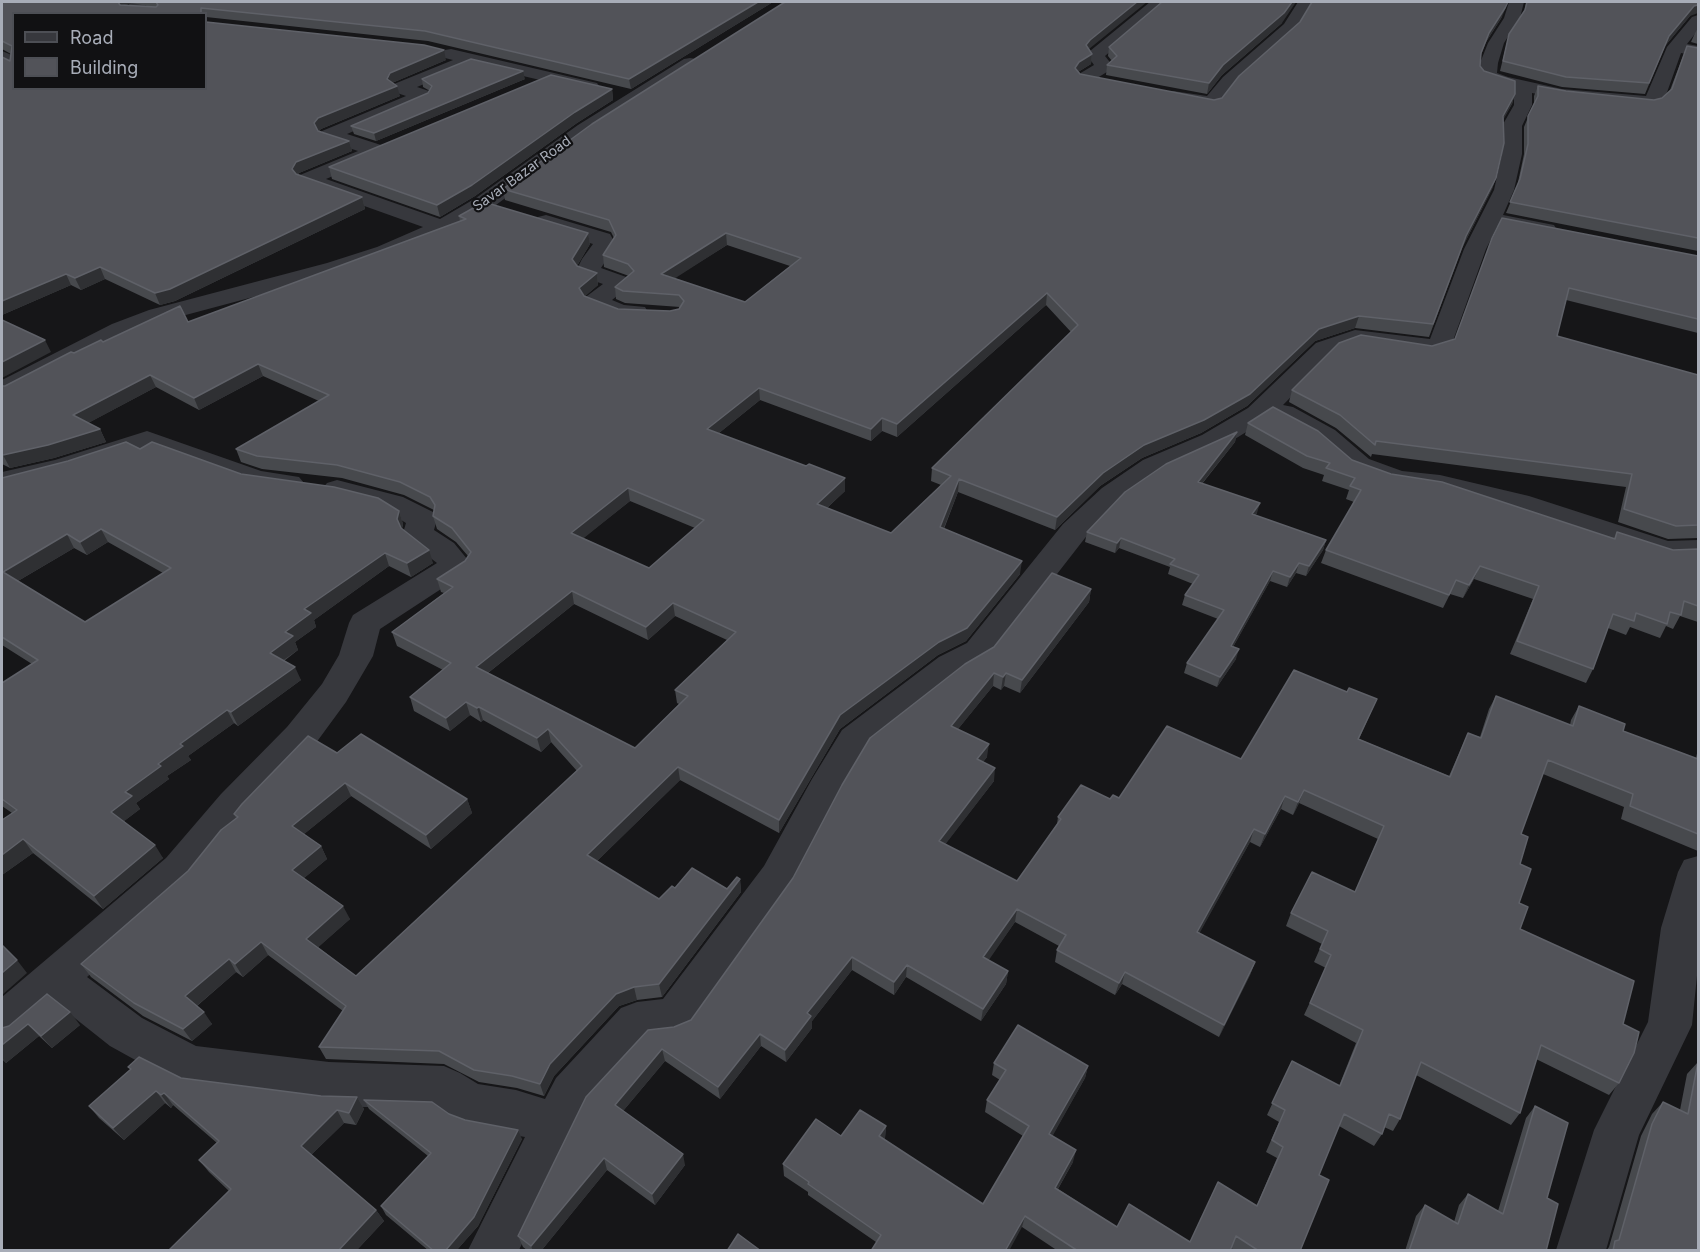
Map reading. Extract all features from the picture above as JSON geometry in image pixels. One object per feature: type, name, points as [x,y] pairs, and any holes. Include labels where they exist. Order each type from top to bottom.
[{"type":"street","points":[[1107,84],[1085,78],[1104,66],[1096,56],[1159,2]]},
{"type":"street","points":[[1160,94],[1212,102],[1229,81],[1290,27],[1305,2]]},
{"type":"street","points":[[1516,2],[1512,18],[1496,43],[1489,63],[1488,76],[1562,94],[1650,102],[1656,98],[1676,47],[1698,20]]},
{"type":"street","points":[[1676,47],[1698,51]]},
{"type":"street","points":[[438,51],[634,97]]},
{"type":"street","name":"Savar Bazar Road","points":[[2,390],[121,329],[158,315],[335,268],[385,252],[442,227],[484,203],[585,129],[710,51]]},
{"type":"street","points":[[2,56],[12,74]]},
{"type":"street","points":[[377,150],[329,135],[423,96],[400,88],[471,58]]},
{"type":"street","points":[[518,91],[550,77]]},
{"type":"street","points":[[493,1251],[572,1093],[637,1022],[675,1017],[778,878],[825,789],[855,740],[951,666],[979,651],[1074,531],[1112,494],[1153,466],[1212,441],[1258,414],[1325,348],[1355,337],[1428,348],[1441,344],[1475,249],[1504,190],[1512,154],[1512,126],[1523,105],[1523,86]]},
{"type":"street","points":[[398,140],[307,179],[442,227]]},
{"type":"street","points":[[484,203],[602,239],[605,245],[593,259],[588,270],[621,283],[595,301],[620,312],[661,313]]},
{"type":"street","points":[[1490,219],[1577,236]]},
{"type":"street","points":[[1268,405],[1325,436],[1359,465],[1397,479],[1440,484],[1519,502],[1666,551],[1698,550]]},
{"type":"street","points":[[2,481],[64,466],[147,439],[256,479],[341,489],[393,502],[422,519],[418,533],[443,550],[456,565],[364,623],[356,656],[334,693],[300,737],[234,805],[180,870],[2,1023]]},
{"type":"street","points":[[1581,1251],[1617,1130],[1670,1025],[1682,928],[1698,872]]},
{"type":"street","points":[[56,978],[126,1032],[191,1067],[329,1084],[444,1088],[470,1105],[516,1112],[555,1125]]},
{"type":"building","points":[[2,2],[118,2],[120,5],[156,7],[158,5],[156,2],[758,2],[629,79],[425,31],[201,8],[201,12],[12,12],[12,46],[2,41]]},
{"type":"building","points":[[785,2],[1137,2],[1090,40],[1086,45],[1092,54],[1079,62],[1075,68],[1080,74],[1214,100],[1222,98],[1239,76],[1300,22],[1312,2],[1508,2],[1489,33],[1481,53],[1480,66],[1484,71],[1515,81],[1515,94],[1503,116],[1504,143],[1496,178],[1466,236],[1433,324],[1359,316],[1319,329],[1250,394],[1204,420],[1144,445],[1103,473],[1057,517],[959,479],[940,527],[1022,561],[967,628],[939,642],[840,715],[779,820],[678,767],[587,855],[659,899],[672,886],[675,888],[692,868],[727,889],[737,877],[740,879],[659,984],[634,987],[616,994],[550,1064],[540,1084],[512,1076],[474,1070],[439,1051],[319,1047],[346,1006],[261,942],[235,964],[229,959],[185,996],[204,1012],[183,1029],[134,1003],[81,964],[188,871],[221,830],[238,817],[234,814],[242,804],[308,736],[337,753],[361,734],[467,799],[426,835],[345,783],[292,826],[321,846],[292,870],[343,906],[306,939],[356,976],[582,766],[548,729],[537,738],[466,702],[446,718],[410,697],[451,663],[392,632],[453,587],[437,579],[465,561],[471,552],[452,528],[433,516],[435,505],[430,497],[400,482],[337,465],[257,456],[236,449],[329,395],[258,364],[194,398],[150,375],[73,415],[100,429],[48,445],[3,455],[2,386],[71,352],[74,353],[101,340],[103,342],[180,306],[188,322],[466,219],[459,216],[484,202],[588,233],[572,259],[577,266],[597,273],[579,288],[584,296],[618,309],[670,311],[679,309],[684,301],[679,295],[623,291],[615,287],[634,271],[628,264],[603,255],[616,235],[609,220],[503,189],[592,124]],"holes":[[[726,233],[801,258],[745,302],[661,274]],[[1047,293],[1078,325],[932,468],[951,476],[891,533],[817,504],[845,478],[707,429],[759,388],[871,429],[882,418],[897,424]],[[628,488],[704,520],[649,568],[571,533]],[[572,591],[646,627],[673,603],[736,632],[675,690],[688,696],[635,748],[476,667]]]},
{"type":"building","points":[[1162,2],[1292,2],[1284,13],[1223,65],[1209,83],[1107,65],[1117,56],[1109,47]]},
{"type":"building","points":[[1527,2],[1698,2],[1698,5],[1694,6],[1669,36],[1649,83],[1566,77],[1503,61],[1509,34],[1525,10]]},
{"type":"building","points":[[207,22],[424,45],[444,50],[390,73],[387,79],[397,86],[318,118],[314,123],[318,131],[349,141],[296,162],[292,169],[296,174],[362,197],[170,289],[155,293],[100,267],[75,278],[66,274],[2,301],[2,57],[10,61],[12,46],[12,90],[207,90]]},
{"type":"building","points":[[1687,46],[1698,48],[1698,238],[1510,202],[1520,179],[1528,144],[1528,116],[1538,96],[1538,86],[1654,100],[1662,98],[1672,89]]},
{"type":"building","points":[[471,59],[523,71],[374,133],[351,126],[428,93],[432,86],[422,79]]},
{"type":"building","points":[[551,75],[612,89],[575,112],[472,185],[437,205],[329,167]]},
{"type":"building","points":[[1502,218],[1698,256],[1698,319],[1569,288],[1557,336],[1698,375],[1698,525],[1676,526],[1624,509],[1632,474],[1376,441],[1375,445],[1340,415],[1292,390],[1339,343],[1361,335],[1432,346],[1455,339],[1492,238]]},
{"type":"building","points":[[2,320],[45,340],[2,362]]},
{"type":"building","points":[[1273,407],[1318,431],[1352,460],[1391,474],[1442,482],[1615,539],[1617,532],[1673,550],[1698,549],[1698,606],[1684,601],[1681,615],[1670,612],[1667,624],[1636,613],[1634,621],[1613,614],[1593,669],[1517,641],[1539,586],[1480,566],[1469,585],[1456,580],[1449,595],[1326,550],[1361,490],[1350,486],[1355,478],[1326,468],[1330,463],[1307,456],[1248,423]]},
{"type":"building","points":[[1237,432],[1198,482],[1260,503],[1252,514],[1326,540],[1309,566],[1299,563],[1290,577],[1273,571],[1231,646],[1239,649],[1220,677],[1187,663],[1224,610],[1185,595],[1199,575],[1170,564],[1175,559],[1121,538],[1117,543],[1087,532],[1125,492],[1166,464]]},
{"type":"building","points":[[126,442],[140,449],[152,442],[241,474],[334,487],[378,498],[399,511],[397,519],[401,528],[429,550],[407,563],[385,553],[304,609],[311,613],[285,632],[293,636],[270,653],[295,667],[231,712],[227,710],[180,744],[183,746],[158,764],[161,766],[125,792],[132,796],[111,812],[155,845],[94,896],[23,839],[2,855],[2,820],[17,810],[2,799],[2,683],[38,660],[2,637],[2,478],[68,461]],"holes":[[[101,529],[171,568],[85,622],[3,572],[67,534],[80,542]]]},
{"type":"building","points":[[1052,573],[1091,589],[1022,680],[1006,673],[1003,677],[994,673],[951,726],[989,744],[977,759],[995,768],[939,841],[1017,881],[1061,819],[1058,817],[1081,785],[1110,799],[1113,795],[1119,798],[1167,726],[1241,759],[1294,670],[1347,692],[1349,688],[1377,699],[1358,739],[1450,777],[1468,733],[1481,738],[1496,696],[1573,726],[1579,706],[1625,724],[1623,731],[1698,759],[1698,834],[1630,806],[1633,794],[1548,760],[1521,834],[1528,837],[1520,864],[1531,869],[1519,903],[1528,907],[1520,929],[1634,981],[1623,1024],[1639,1032],[1634,1053],[1619,1083],[1541,1045],[1520,1113],[1421,1062],[1400,1119],[1389,1114],[1382,1134],[1344,1114],[1319,1175],[1329,1180],[1300,1251],[1259,1251],[1236,1236],[1230,1251],[1078,1251],[1025,1216],[1005,1251],[871,1251],[881,1235],[783,1164],[816,1119],[841,1136],[860,1110],[886,1126],[879,1136],[983,1204],[1029,1126],[987,1100],[1006,1070],[994,1063],[1018,1025],[1088,1066],[1049,1134],[1076,1150],[1055,1188],[1117,1227],[1129,1204],[1190,1242],[1218,1182],[1257,1206],[1283,1147],[1272,1140],[1285,1110],[1272,1103],[1292,1061],[1340,1086],[1363,1030],[1310,1003],[1331,955],[1320,949],[1328,931],[1291,913],[1312,872],[1355,892],[1384,826],[1304,790],[1298,802],[1285,796],[1265,834],[1254,829],[1197,932],[1255,962],[1224,1025],[1125,972],[1119,983],[1057,950],[1066,935],[1017,909],[983,957],[1008,971],[983,1009],[907,965],[894,982],[852,957],[807,1013],[811,1016],[785,1050],[760,1034],[718,1087],[662,1049],[615,1105],[683,1154],[652,1194],[604,1158],[531,1246],[518,1236],[586,1097],[648,1030],[674,1027],[691,1020],[793,878],[842,785],[870,738],[965,664],[994,647]]},
{"type":"building","points":[[2,945],[17,960],[2,973]]},
{"type":"building","points":[[47,994],[70,1012],[41,1036],[28,1024],[2,1045],[2,1028],[9,1026]]},
{"type":"building","points":[[139,1057],[181,1078],[321,1096],[357,1097],[349,1113],[337,1110],[301,1146],[376,1210],[338,1251],[168,1251],[231,1189],[199,1160],[219,1141],[164,1093],[161,1095],[156,1091],[113,1128],[89,1106],[131,1069],[128,1067]]},
{"type":"building","points":[[1698,1062],[1698,1251],[1613,1251],[1615,1241],[1619,1240],[1652,1124],[1663,1102],[1688,1114]]},
{"type":"building","points":[[364,1100],[432,1102],[449,1114],[465,1120],[518,1130],[474,1217],[445,1251],[434,1251],[381,1206],[431,1153]]},
{"type":"building","points":[[1535,1106],[1568,1123],[1547,1198],[1558,1204],[1546,1251],[1409,1251],[1425,1205],[1458,1224],[1468,1194],[1503,1214]]},
{"type":"building","points":[[738,1234],[761,1251],[727,1251]]}]
